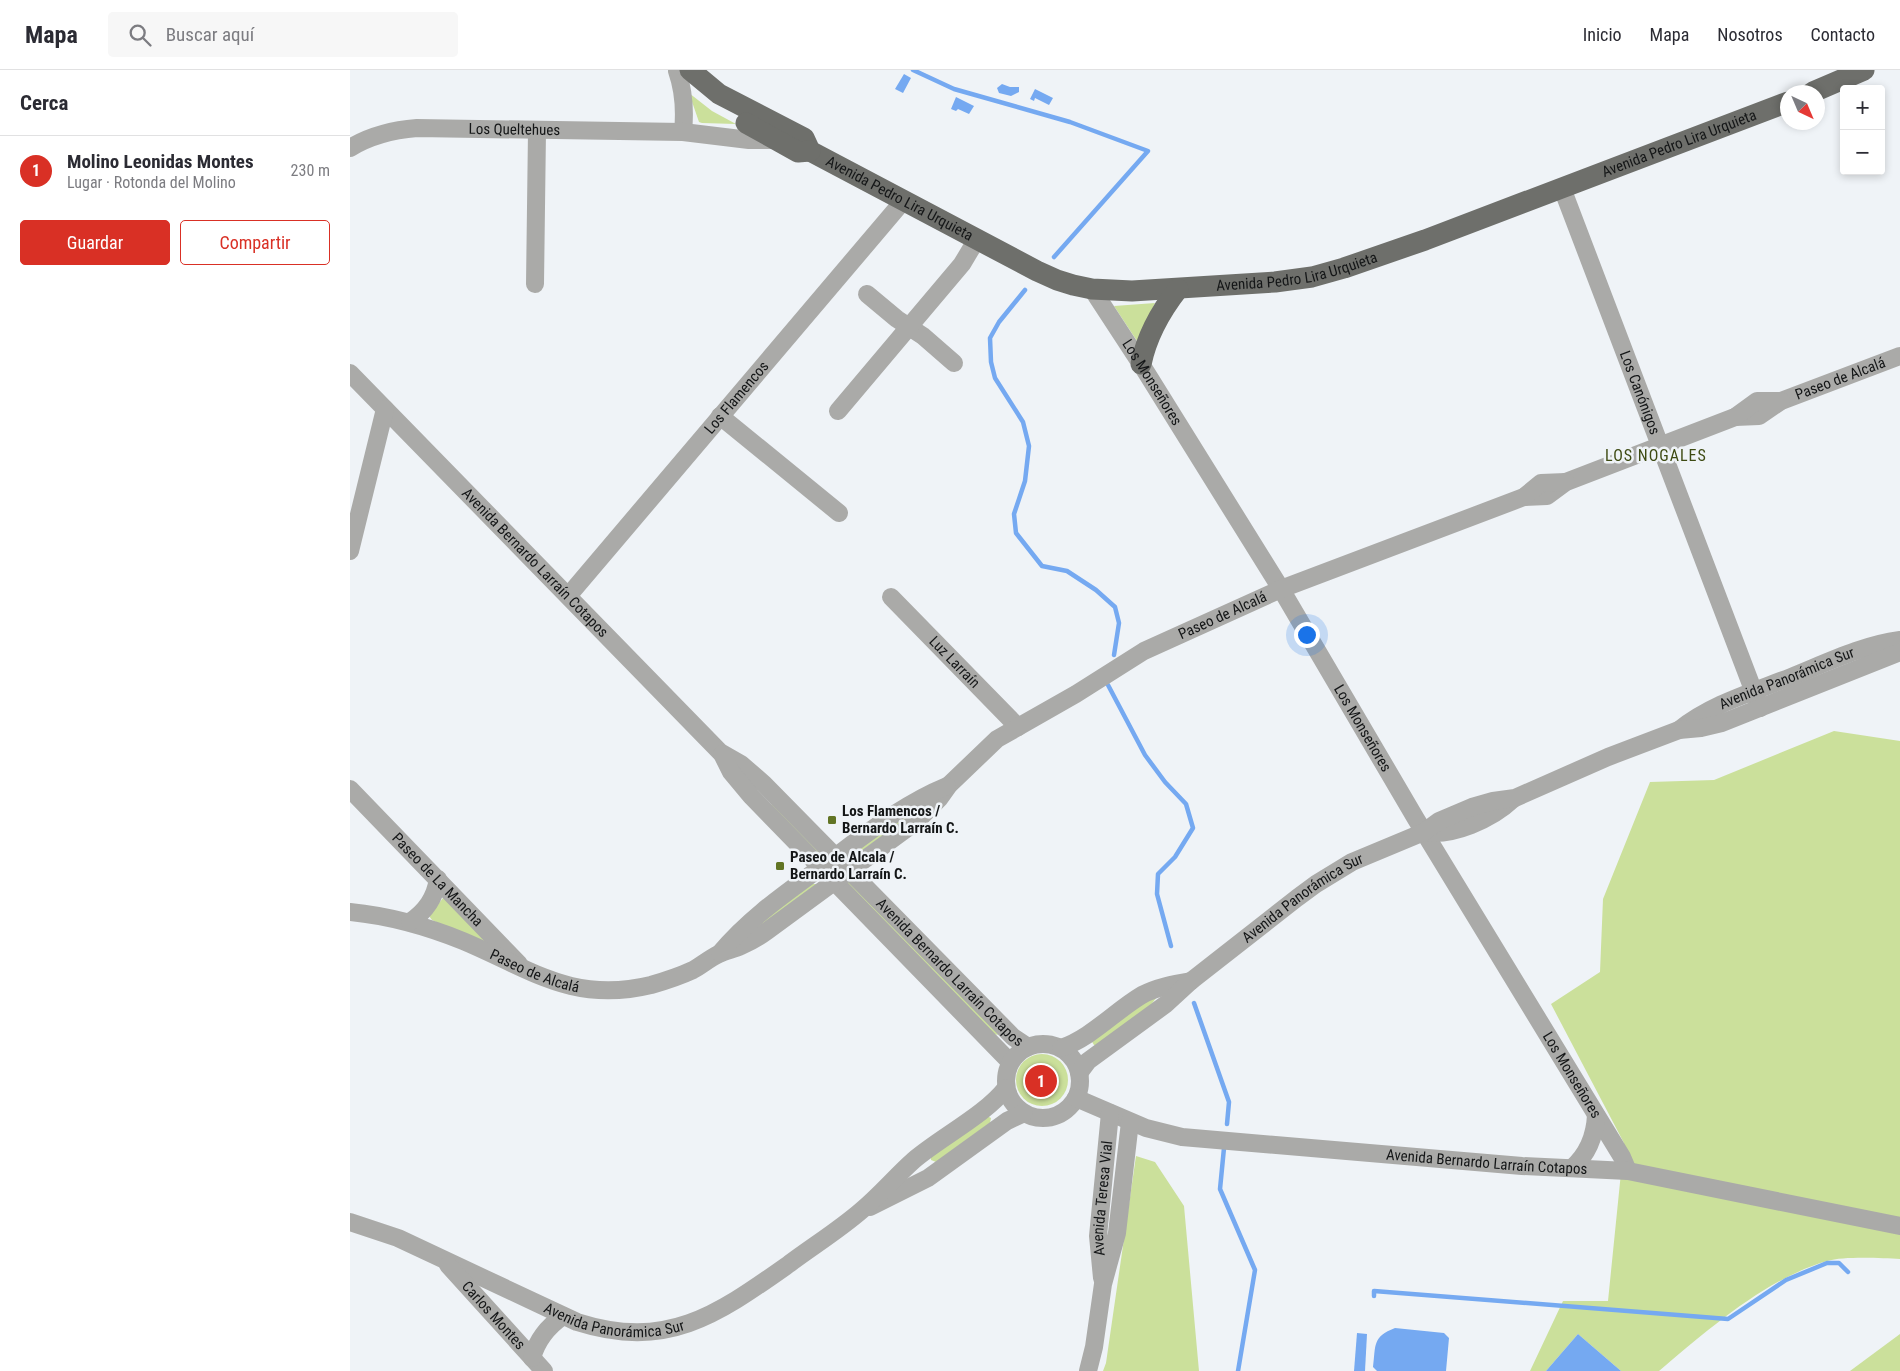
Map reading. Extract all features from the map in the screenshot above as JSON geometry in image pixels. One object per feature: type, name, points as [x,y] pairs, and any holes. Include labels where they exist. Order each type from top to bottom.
[{"type":"main road","name":"Avenida Pedro Lira Urquieta","points":[[681,70],[692,88],[710,102],[798,152],[810,150]]},
{"type":"main road","name":"Avenida Pedro Lira Urquieta","points":[[681,70],[720,94],[804,138],[810,150],[1057,280],[1092,289],[1132,291],[1293,280],[1328,273],[1425,240],[1780,105]]},
{"type":"main road","points":[[1825,87],[1864,70]]},
{"type":"main road","points":[[1141,364],[1148,337],[1161,312],[1178,289]]},
{"type":"street","points":[[681,70],[685,116],[683,132]]},
{"type":"street","name":"Los Queltehues","points":[[350,148],[374,136],[402,129],[417,128],[683,132],[749,140],[774,140]]},
{"type":"street","points":[[535,284],[537,131]]},
{"type":"street","name":"Los Canónigos","points":[[1562,188],[1758,700]]},
{"type":"street","name":"Los Flamencos","points":[[569,595],[904,200]]},
{"type":"street","points":[[838,411],[962,264],[978,239]]},
{"type":"street","name":"Los Monseñores","points":[[1092,289],[1281,589],[1424,832],[1622,1157],[1628,1171]]},
{"type":"street","points":[[866,294],[908,327],[923,336],[954,363]]},
{"type":"street","name":"Paseo de Alcalá","points":[[350,912],[410,922],[465,942],[525,970],[566,985],[597,990],[623,989],[650,985],[672,978],[694,969],[719,954],[755,939],[851,871],[917,821],[939,799],[949,785],[997,740],[1076,694],[1144,651],[1281,589],[1524,497],[1541,483],[1566,482],[1735,417],[1757,401],[1781,401],[1900,356]]},
{"type":"street","name":"Avenida Bernardo Larraín Cotapos","points":[[350,373],[569,595],[720,752],[740,785],[1010,1062]]},
{"type":"street","points":[[350,551],[385,409]]},
{"type":"street","points":[[720,416],[839,514]]},
{"type":"street","name":"Luz Larraín","points":[[891,598],[1018,727]]},
{"type":"street","name":"Avenida Panorámica Sur","points":[[1758,700],[1874,646],[1900,640]]},
{"type":"street","name":"Avenida Panorámica Sur","points":[[1079,1073],[1088,1061],[1166,1004],[1191,981],[1323,880],[1369,854],[1424,832],[1439,821],[1472,807],[1493,801],[1515,798],[1608,757],[1679,730],[1707,711],[1758,700],[1900,652]]},
{"type":"street","name":"Avenida Bernardo Larraín Cotapos","points":[[720,752],[740,764],[764,784],[1013,1036],[1028,1047]]},
{"type":"street","name":"Paseo de Alcalá","points":[[719,954],[732,938],[757,914],[907,806],[949,785]]},
{"type":"street","name":"Paseo de La Mancha","points":[[350,789],[525,970]]},
{"type":"street","points":[[410,922],[429,905],[434,897],[438,879]]},
{"type":"street","points":[[912,962],[927,948]]},
{"type":"street","name":"Avenida Panorámica Sur","points":[[1061,1048],[1076,1042],[1143,995],[1167,985],[1191,981]]},
{"type":"street","points":[[1045,1044],[1061,1048],[1073,1059],[1079,1073],[1080,1086],[1076,1098],[1066,1110],[1053,1117],[1038,1118],[1024,1113],[1012,1102],[1006,1088],[1006,1075],[1010,1062],[1028,1047],[1045,1044]]},
{"type":"street","name":"Avenida Panorámica Sur","points":[[350,1222],[380,1231],[563,1316],[592,1327],[622,1332],[666,1330],[696,1322],[735,1302],[863,1210],[916,1159],[990,1104],[1006,1088]]},
{"type":"street","name":"Avenida Bernardo Larraín Cotapos","points":[[1076,1098],[1130,1122],[1159,1132],[1189,1138],[1522,1166],[1628,1171],[1900,1226]]},
{"type":"street","name":"Avenida Panorámica Sur","points":[[863,1210],[887,1200],[928,1178],[1007,1122],[1024,1113]]},
{"type":"street","name":"Avenida Teresa Vial","points":[[1103,1284],[1098,1236],[1110,1113]]},
{"type":"street","points":[[1572,1168],[1580,1160],[1591,1143],[1596,1115]]},
{"type":"street","name":"Avenida Teresa Vial","points":[[1088,1371],[1094,1347],[1103,1284],[1117,1233],[1130,1122]]},
{"type":"street","name":"Carlos Montes","points":[[442,1259],[538,1365]]},
{"type":"street","points":[[538,1365],[543,1334],[555,1321],[563,1316]]},
{"type":"green space","points":[[689,93],[712,111],[736,124],[699,122]]},
{"type":"green space","points":[[1155,303],[1137,341],[1114,306]]},
{"type":"green space","points":[[1834,731],[1900,741],[1900,1259],[1843,1258],[1804,1269],[1781,1280],[1738,1307],[1659,1371],[1621,1371],[1578,1334],[1546,1371],[1530,1371],[1563,1301],[1608,1301],[1624,1143],[1551,1004],[1600,972],[1603,899],[1650,782],[1714,780]]},
{"type":"green space","points":[[772,804],[998,1035],[994,1034],[771,807]]},
{"type":"green space","points":[[907,813],[911,815],[852,858],[853,852]]},
{"type":"green space","points":[[812,884],[817,884],[757,932],[753,926]]},
{"type":"green space","points":[[443,898],[449,900],[486,938],[486,944],[481,944],[432,920],[429,916]]},
{"type":"green space","points":[[1157,997],[1146,1011],[1099,1045],[1094,1045],[1091,1040],[1135,1006]]},
{"type":"green space","points":[[1042,1054],[1056,1058],[1064,1066],[1068,1080],[1064,1094],[1056,1102],[1042,1106],[1028,1102],[1020,1094],[1016,1080],[1020,1066],[1028,1058]]},
{"type":"green space","points":[[987,1116],[991,1118],[990,1123],[936,1162],[931,1160],[931,1155]]},
{"type":"green space","points":[[1136,1156],[1155,1162],[1184,1206],[1199,1371],[1103,1371],[1106,1363]]},
{"type":"green space","points":[[1900,1334],[1900,1371],[1850,1371]]},
{"type":"water","points":[[904,74],[911,78],[903,93],[895,89]]},
{"type":"water","points":[[1002,84],[1010,87],[1019,87],[1019,92],[1011,96],[999,93],[997,88]]},
{"type":"water","points":[[1035,89],[1053,98],[1049,105],[1035,98],[1034,101],[1030,99]]},
{"type":"water","points":[[956,97],[974,106],[969,114],[958,109],[956,111],[951,109]]},
{"type":"water","points":[[1395,1328],[1444,1333],[1449,1338],[1446,1371],[1377,1371],[1373,1367],[1376,1343],[1382,1335]]},
{"type":"water","points":[[1357,1333],[1367,1334],[1365,1371],[1354,1371]]},
{"type":"water","points":[[1578,1334],[1621,1371],[1546,1371]]},
{"type":"waterway","points":[[913,70],[954,89],[1070,122],[1148,151],[1054,257]]},
{"type":"waterway","points":[[1025,290],[999,322],[990,338],[991,362],[995,378],[1023,422],[1029,446],[1025,481],[1014,514],[1016,533],[1042,566],[1067,571],[1096,590],[1115,607],[1119,623],[1114,655]]},
{"type":"waterway","points":[[1108,685],[1145,755],[1165,782],[1186,804],[1193,828],[1175,857],[1158,874],[1157,894],[1171,946]]},
{"type":"waterway","points":[[1194,1003],[1229,1102],[1227,1124]]},
{"type":"waterway","points":[[1224,1148],[1220,1189],[1255,1270],[1238,1371]]},
{"type":"waterway","points":[[1374,1296],[1374,1291],[1728,1319],[1786,1280],[1827,1263],[1839,1263],[1848,1272]]},
{"type":"place","name":"Los Flamencos / Bernardo Larraín C.","points":[[832,820]]},
{"type":"place","name":"Paseo de Alcala / Bernardo Larraín C.","points":[[780,866]]},
{"type":"place","name":"Molino Leonidas Montes","points":[[1041,1081]]},
{"type":"district","name":"LOS NOGALES","points":[[1656,455]]}]
